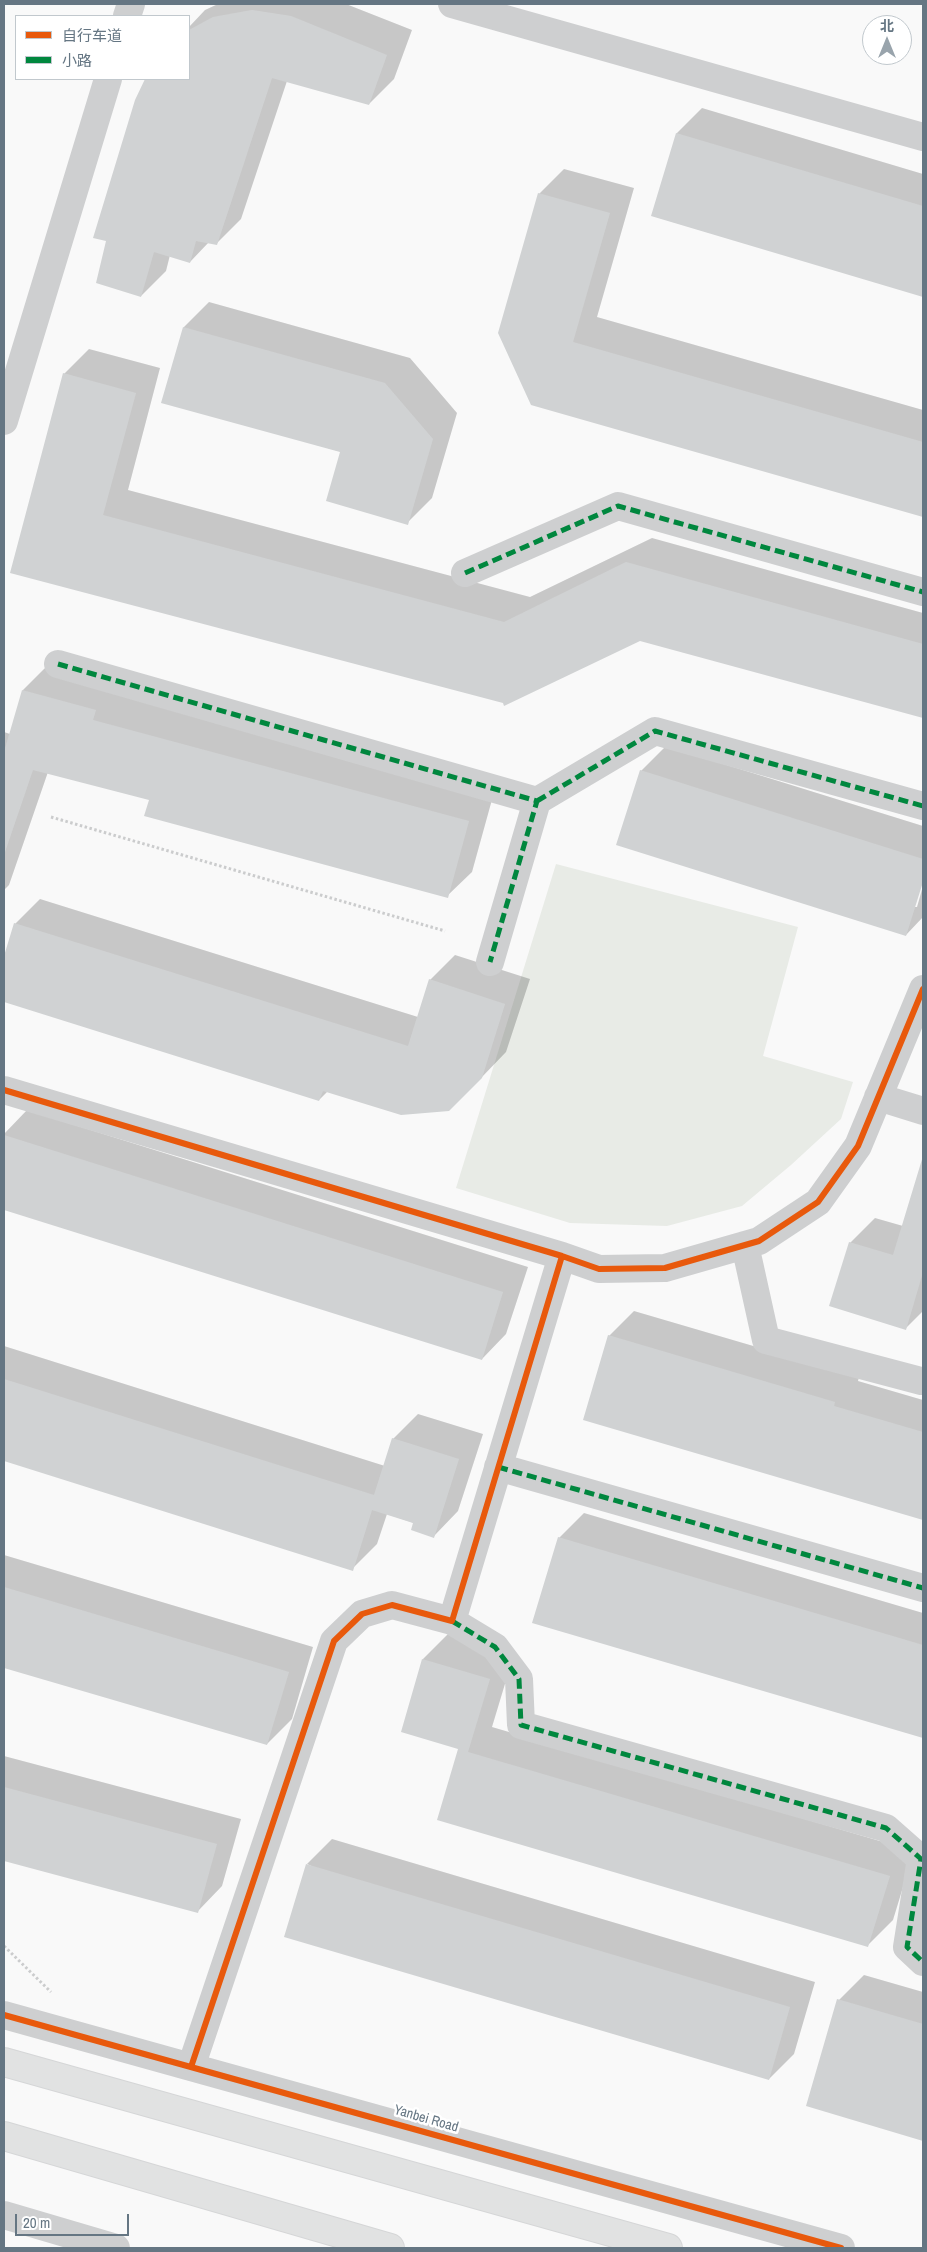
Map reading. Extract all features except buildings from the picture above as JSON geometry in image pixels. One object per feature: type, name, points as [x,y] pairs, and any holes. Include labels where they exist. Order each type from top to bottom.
[{"type":"main road","points":[[4,2062],[668,2248]]},
{"type":"main road","points":[[4,2136],[390,2248]]},
{"type":"street","points":[[452,4],[923,137]]},
{"type":"street","points":[[4,421],[108,80]]},
{"type":"street","points":[[464,573],[618,506],[923,592]]},
{"type":"street","points":[[58,664],[536,801]]},
{"type":"street","points":[[490,962],[536,801],[655,731],[923,806]]},
{"type":"street","points":[[4,1090],[562,1256],[599,1269],[665,1268],[759,1241],[818,1202],[858,1146],[923,989]]},
{"type":"street","points":[[878,1097],[923,1111]]},
{"type":"street","points":[[745,1245],[766,1340],[921,1380]]},
{"type":"street","points":[[452,1621],[562,1256]]},
{"type":"street","points":[[498,1467],[923,1588]]},
{"type":"street","points":[[191,2067],[334,1641],[362,1614],[392,1604],[452,1621],[495,1647],[519,1679],[521,1725],[886,1828],[921,1859],[907,1947],[923,1962]]},
{"type":"street","name":"Yanbei Road","points":[[4,2014],[841,2248]]},
{"type":"street","points":[[4,2215],[116,2248]]},
{"type":"path","points":[[51,817],[445,931]]},
{"type":"shaded area","points":[[556,864],[798,927],[763,1056],[853,1082],[841,1119],[791,1165],[742,1206],[667,1226],[570,1223],[456,1188]]},
{"type":"marked path","points":[[465,573],[618,506],[923,592]]},
{"type":"marked path","points":[[58,664],[537,801],[490,962]]},
{"type":"marked path","points":[[537,801],[655,731],[923,806]]},
{"type":"marked path","points":[[498,1467],[923,1588]]},
{"type":"marked path","points":[[452,1621],[495,1647],[519,1679],[521,1725],[886,1828],[921,1859],[907,1947],[923,1962]]},
{"type":"cycle path","points":[[4,1090],[562,1256],[599,1269],[665,1268],[759,1241],[818,1202],[858,1146],[923,989]]},
{"type":"cycle path","points":[[191,2067],[334,1641],[362,1614],[392,1605],[452,1621],[562,1256]]},
{"type":"cycle path","points":[[4,2015],[841,2248]]}]
